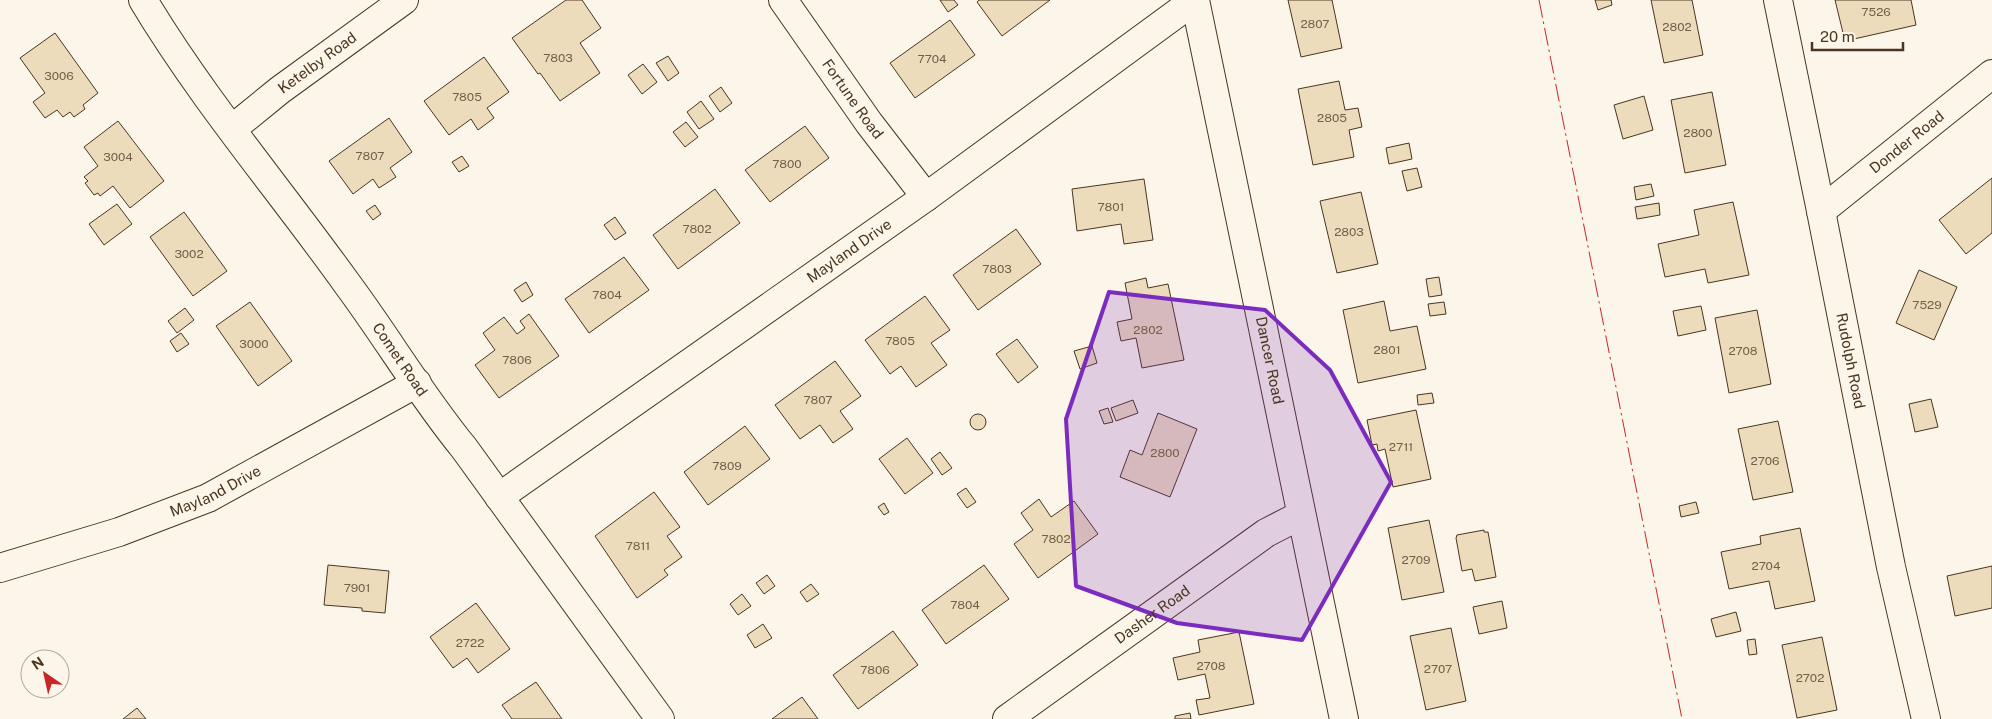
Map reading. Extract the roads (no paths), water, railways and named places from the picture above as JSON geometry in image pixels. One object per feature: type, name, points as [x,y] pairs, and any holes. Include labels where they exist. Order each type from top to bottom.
[{"type":"street","name":"Comet Road","points":[[143,0],[172,48],[348,285],[438,416],[500,497],[660,719]]},
{"type":"street","name":"Ketelby Road","points":[[232,129],[280,90],[404,0]]},
{"type":"street","name":"Fortune Road","points":[[783,0],[869,123],[926,197]]},
{"type":"street","name":"Mayland Drive","points":[[500,497],[926,197],[1195,0]]},
{"type":"street","name":"Dancer Road","points":[[1195,0],[1344,719]]},
{"type":"street","name":"Rudolph Road","points":[[1778,0],[1891,567],[1926,719]]},
{"type":"street","name":"Donder Road","points":[[1821,210],[1992,74]]},
{"type":"street","name":"Mayland Drive","points":[[0,568],[119,532],[208,498],[417,383]]},
{"type":"street","name":"Dasher Road","points":[[1007,719],[1258,538],[1301,514]]}]
